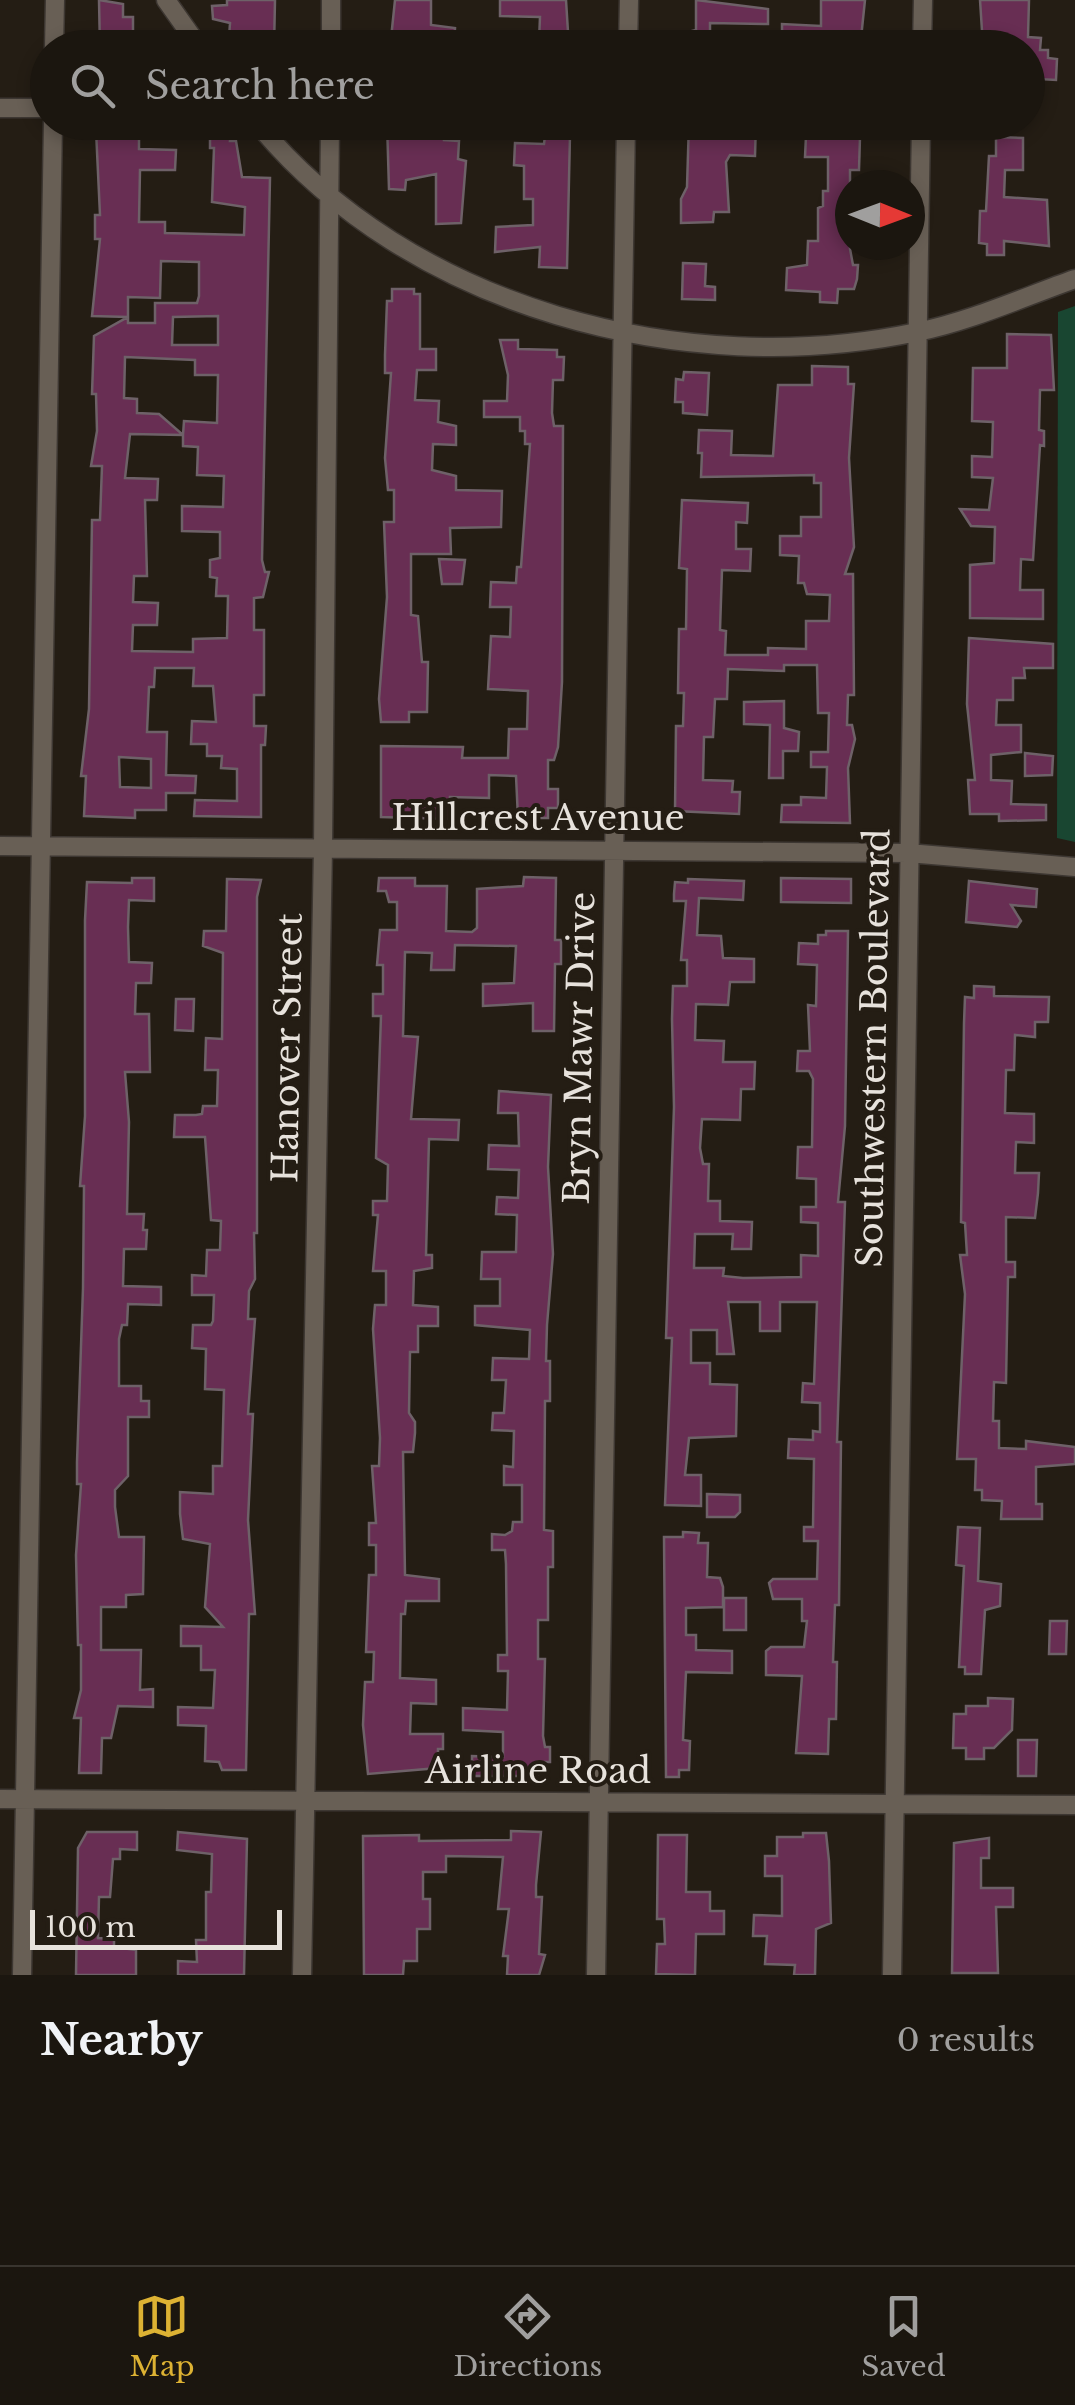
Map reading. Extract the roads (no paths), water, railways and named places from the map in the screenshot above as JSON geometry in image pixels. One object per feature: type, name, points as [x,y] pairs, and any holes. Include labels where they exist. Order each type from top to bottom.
[{"type":"street","points":[[54,30],[55,0]]},
{"type":"street","points":[[166,0],[187,30]]},
{"type":"street","points":[[331,0],[331,30]]},
{"type":"street","points":[[628,0],[628,30]]},
{"type":"street","points":[[922,30],[923,0]]},
{"type":"street","points":[[0,108],[30,108]]},
{"type":"street","points":[[22,1975],[44,846],[53,140]]},
{"type":"street","points":[[272,140],[298,170],[329,196],[375,228],[475,284],[522,304],[623,331],[676,340],[772,346],[918,332],[1075,279]]},
{"type":"street","name":"Hanover Street","points":[[302,1975],[323,848],[330,140]]},
{"type":"street","name":"Bryn Mawr Drive","points":[[596,1975],[626,140]]},
{"type":"street","name":"Southwestern Boulevard","points":[[892,1975],[921,140]]},
{"type":"street","name":"Hillcrest Avenue","points":[[0,846],[908,853],[1075,867]]},
{"type":"street","name":"Airline Road","points":[[0,1799],[1075,1805]]}]
